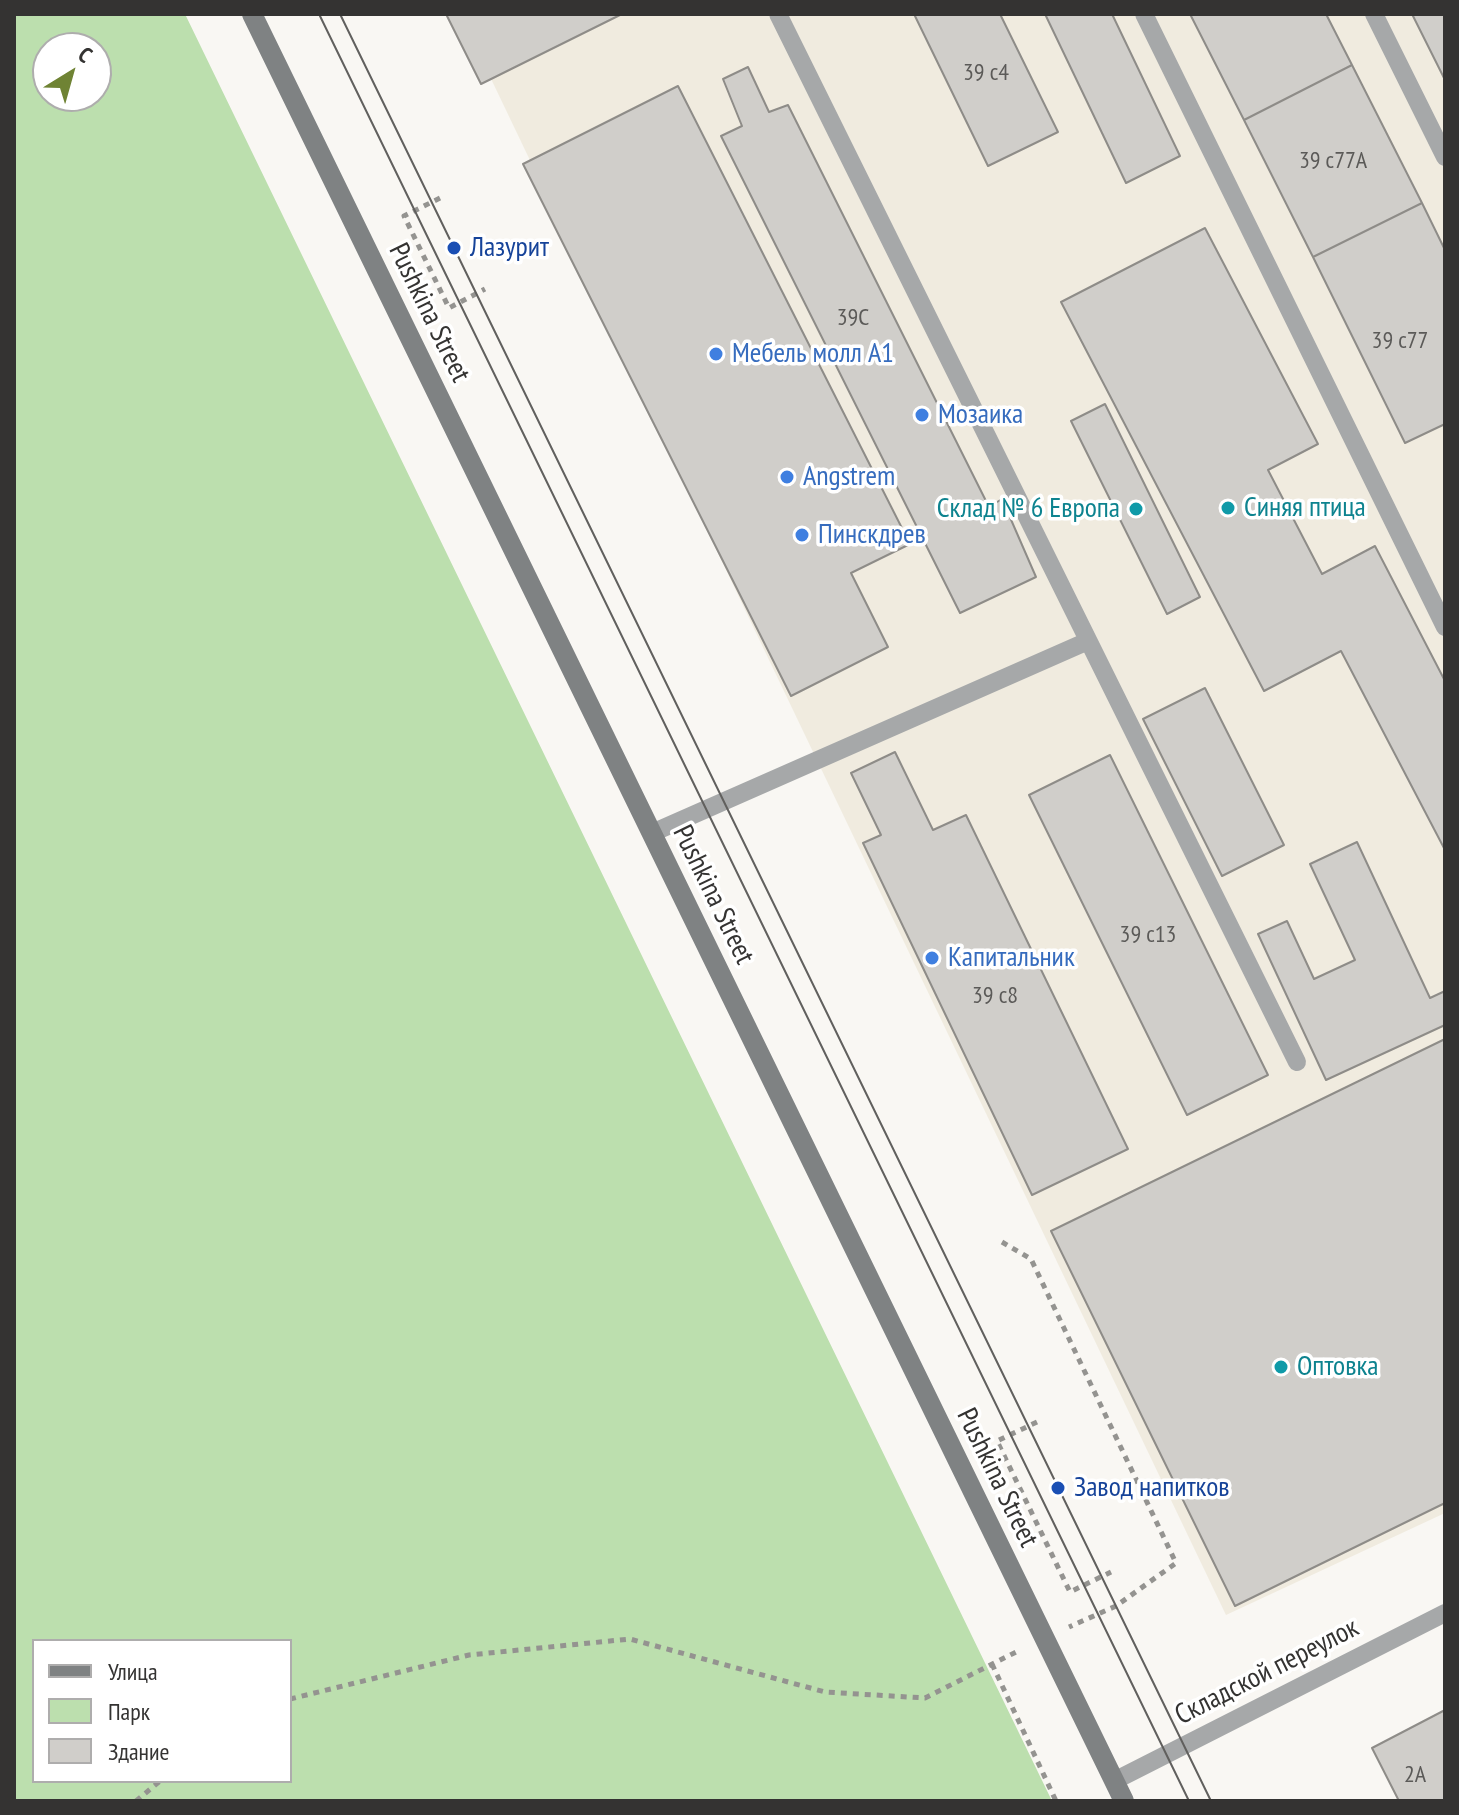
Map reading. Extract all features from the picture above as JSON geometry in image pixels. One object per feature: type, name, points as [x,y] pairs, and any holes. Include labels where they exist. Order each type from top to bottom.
[{"type":"street","name":"Pushkina Street","points":[[252,14],[1124,1801]]},
{"type":"lane","points":[[778,14],[1297,1062]]},
{"type":"lane","points":[[1144,14],[1445,627]]},
{"type":"lane","points":[[1374,14],[1445,157]]},
{"type":"lane","points":[[652,833],[1088,641]]},
{"type":"lane","name":"Складской переулок","points":[[1114,1781],[1445,1613]]},
{"type":"path","points":[[440,198],[404,216],[449,308],[485,289]]},
{"type":"path","points":[[292,1699],[469,1655],[630,1639],[825,1692],[925,1698],[1044,1637],[1116,1606],[1176,1563],[1031,1259],[1002,1242]]},
{"type":"path","points":[[1037,1422],[997,1441],[1070,1592],[1111,1572]]},
{"type":"path","points":[[992,1664],[1056,1801]]},
{"type":"path","points":[[136,1801],[158,1783]]},
{"type":"shaded area","points":[[460,14],[1445,14],[1445,1513],[1226,1615]]},
{"type":"green space","points":[[14,14],[185,14],[1052,1801],[14,1801]]},
{"type":"building","points":[[446,14],[622,14],[481,84]]},
{"type":"building","points":[[914,14],[1000,14],[1058,132],[988,166]]},
{"type":"building","points":[[1045,14],[1112,14],[1180,156],[1126,183]]},
{"type":"building","points":[[1190,14],[1326,14],[1352,65],[1244,120]]},
{"type":"building","points":[[1412,14],[1445,14],[1445,80]]},
{"type":"building","points":[[1352,65],[1422,203],[1313,257],[1244,120]]},
{"type":"building","points":[[748,67],[769,112],[788,105],[989,507],[1002,499],[1036,577],[960,613],[721,136],[742,126],[723,79]]},
{"type":"building","name":"Мебель молл А1","points":[[678,86],[910,544],[851,573],[888,647],[791,696],[523,164]]},
{"type":"building","points":[[1422,203],[1445,250],[1445,424],[1405,443],[1313,257]]},
{"type":"building","name":"Синяя птица","points":[[1205,228],[1318,444],[1268,470],[1322,574],[1375,546],[1445,681],[1445,850],[1341,651],[1264,691],[1061,302]]},
{"type":"building","name":"Склад № 6 Европа","points":[[1105,404],[1200,597],[1167,614],[1071,421]]},
{"type":"building","points":[[1205,688],[1284,845],[1222,876],[1143,719]]},
{"type":"building","points":[[895,752],[933,830],[966,815],[1128,1149],[1032,1195],[863,843],[881,835],[851,773]]},
{"type":"building","points":[[1110,755],[1268,1075],[1187,1115],[1029,795]]},
{"type":"building","points":[[1357,842],[1430,998],[1445,991],[1445,1025],[1326,1080],[1258,934],[1287,921],[1314,979],[1355,960],[1310,864]]},
{"type":"building","name":"Оптовка","points":[[1445,1039],[1445,1503],[1235,1606],[1051,1231]]},
{"type":"building","points":[[1445,1710],[1445,1801],[1399,1801],[1372,1748]]},
{"type":"tram line","points":[[319,14],[1189,1801]]},
{"type":"tram line","points":[[340,14],[1211,1801]]},
{"type":"place","name":"Лазурит","points":[[454,248]]},
{"type":"place","name":"Мебель молл А1","points":[[716,354]]},
{"type":"place","name":"Мозаика","points":[[922,415]]},
{"type":"place","name":"Angstrem","points":[[787,477]]},
{"type":"place","name":"Синяя птица","points":[[1228,508]]},
{"type":"place","name":"Склад № 6 Европа","points":[[1136,509]]},
{"type":"place","name":"Пинскдрев","points":[[802,535]]},
{"type":"place","name":"Капитальник","points":[[932,958]]},
{"type":"place","name":"Оптовка","points":[[1281,1367]]},
{"type":"place","name":"Завод напитков","points":[[1058,1488]]}]
